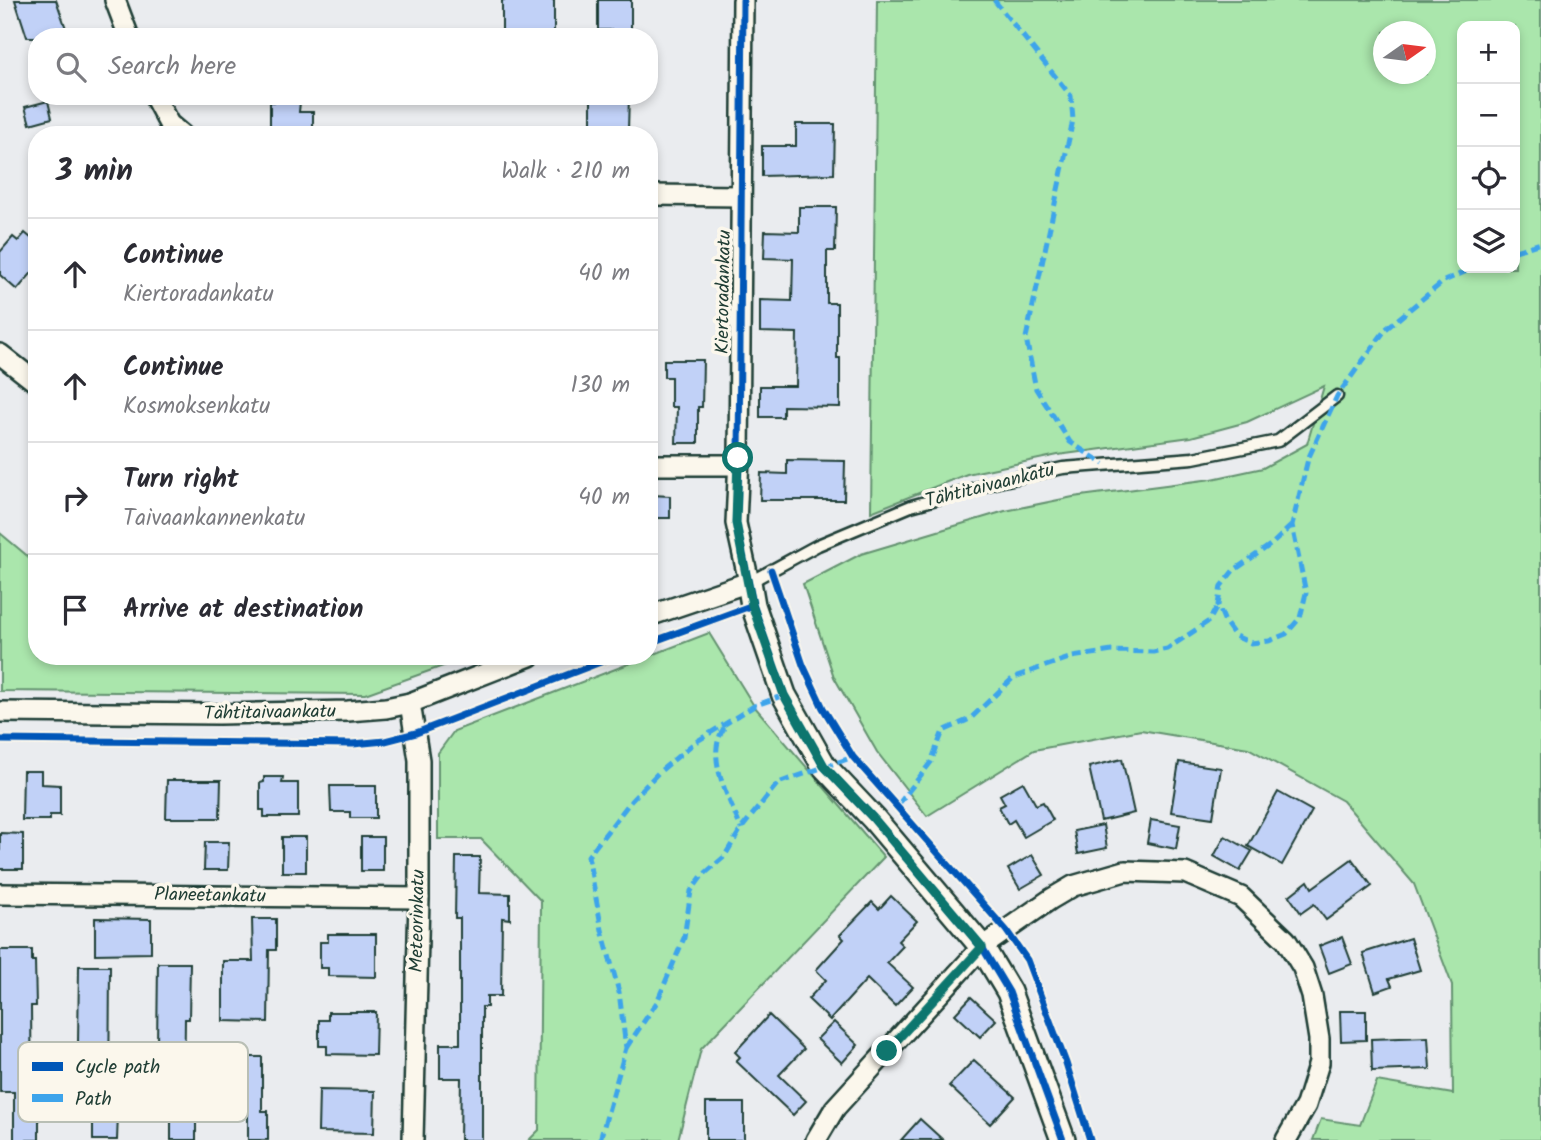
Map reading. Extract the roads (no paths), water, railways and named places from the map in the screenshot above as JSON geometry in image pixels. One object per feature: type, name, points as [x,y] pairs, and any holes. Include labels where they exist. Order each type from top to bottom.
[{"type":"street","points":[[115,0],[125,28]]},
{"type":"street","name":"Kiertoradankatu","points":[[743,0],[736,523],[749,582]]},
{"type":"street","points":[[159,105],[171,126]]},
{"type":"street","points":[[658,195],[741,196]]},
{"type":"street","points":[[0,354],[28,376]]},
{"type":"street","points":[[658,465],[738,465]]},
{"type":"street","points":[[749,582],[752,605],[784,695],[824,766],[874,819],[982,947],[1009,992],[1063,1140]]},
{"type":"street","name":"Tähtitaivaankatu","points":[[658,613],[749,582]]},
{"type":"street","name":"Tähtitaivaankatu","points":[[0,712],[348,712],[410,703],[507,665]]},
{"type":"street","name":"Meteorinkatu","points":[[410,703],[418,760],[419,898],[414,1140]]},
{"type":"street","points":[[816,1140],[835,1108],[982,947],[1073,886],[1125,871],[1185,873],[1241,897],[1286,940],[1303,968],[1312,996],[1319,1039],[1319,1063],[1306,1105],[1286,1140]]},
{"type":"street","name":"Planeetankatu","points":[[0,894],[419,898]]},
{"type":"lane","name":"Tähtitaivaankatu","points":[[749,582],[818,545],[911,506],[998,482],[1063,468],[1193,458],[1278,441],[1337,396]]}]
